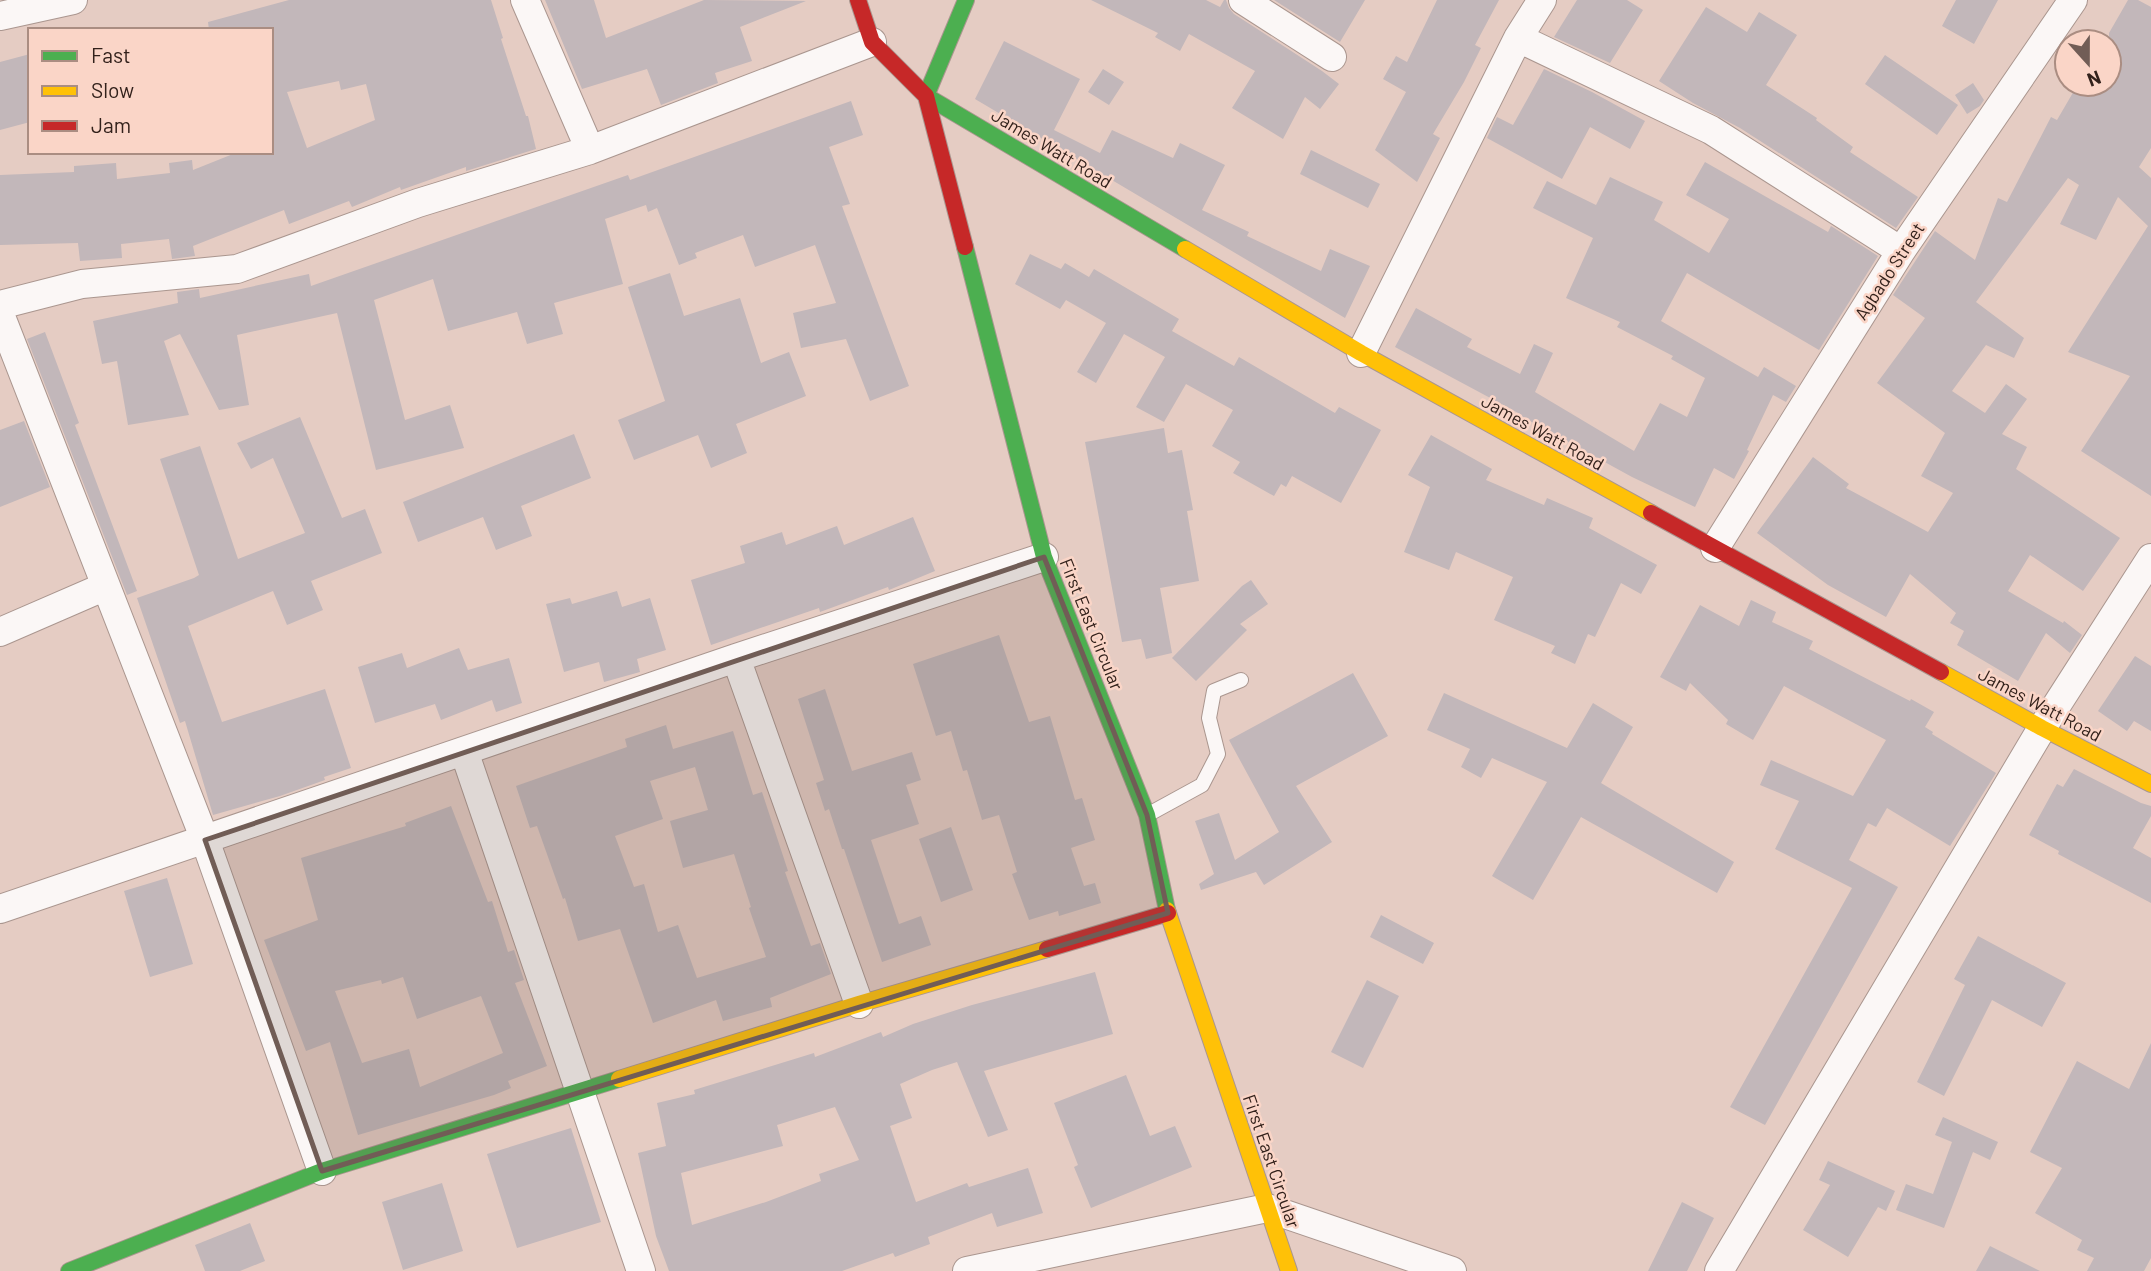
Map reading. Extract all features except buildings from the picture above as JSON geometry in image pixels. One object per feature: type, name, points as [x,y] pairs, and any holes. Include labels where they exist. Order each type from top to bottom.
[{"type":"street","points":[[0,16],[72,0]]},
{"type":"street","points":[[525,0],[590,150]]},
{"type":"street","points":[[858,0],[872,42],[926,96],[966,0]]},
{"type":"street","points":[[1243,0],[1332,57]]},
{"type":"street","points":[[1361,353],[1518,38],[1542,0]]},
{"type":"street","name":"Agbado Street","points":[[1715,548],[1901,251],[2073,0]]},
{"type":"street","points":[[1518,38],[1712,130],[1901,251]]},
{"type":"street","points":[[0,305],[82,284],[237,269],[418,202],[590,150],[872,42]]},
{"type":"street","name":"James Watt Road","points":[[926,96],[1361,353],[2042,728],[2151,784]]},
{"type":"street","name":"First East Circular","points":[[926,96],[1044,557],[1147,815],[1168,914],[1289,1271]]},
{"type":"street","points":[[0,314],[205,840],[322,1171]]},
{"type":"street","points":[[0,909],[736,658],[1044,557]]},
{"type":"street","points":[[1719,1271],[2042,728],[2151,558]]},
{"type":"street","points":[[0,632],[106,586]]},
{"type":"street","points":[[736,658],[859,1004]]},
{"type":"street","points":[[464,751],[641,1271]]},
{"type":"street","points":[[69,1271],[322,1171],[859,1004],[1168,914]]},
{"type":"street","points":[[967,1271],[1268,1208],[1452,1271]]},
{"type":"lane","points":[[1147,815],[1202,785],[1218,754],[1209,718],[1214,691],[1241,680]]},
{"type":"highlighted area","points":[[1044,557],[1147,815],[1168,913],[322,1171],[205,840]]},
{"type":"traffic: fast","points":[[966,0],[926,96],[1185,249]]},
{"type":"traffic: fast","points":[[965,247],[1044,557],[1147,815],[1167,910]]},
{"type":"traffic: fast","points":[[69,1271],[322,1171],[619,1079]]},
{"type":"traffic: slow","points":[[1185,249],[1361,353],[1651,513]]},
{"type":"traffic: slow","points":[[1941,672],[2151,784]]},
{"type":"traffic: slow","points":[[1167,910],[1289,1271]]},
{"type":"traffic: slow","points":[[619,1079],[1047,949]]},
{"type":"traffic: jam","points":[[858,0],[872,42],[926,96],[965,247]]},
{"type":"traffic: jam","points":[[1651,513],[1941,672]]},
{"type":"traffic: jam","points":[[1047,949],[1168,913]]}]
